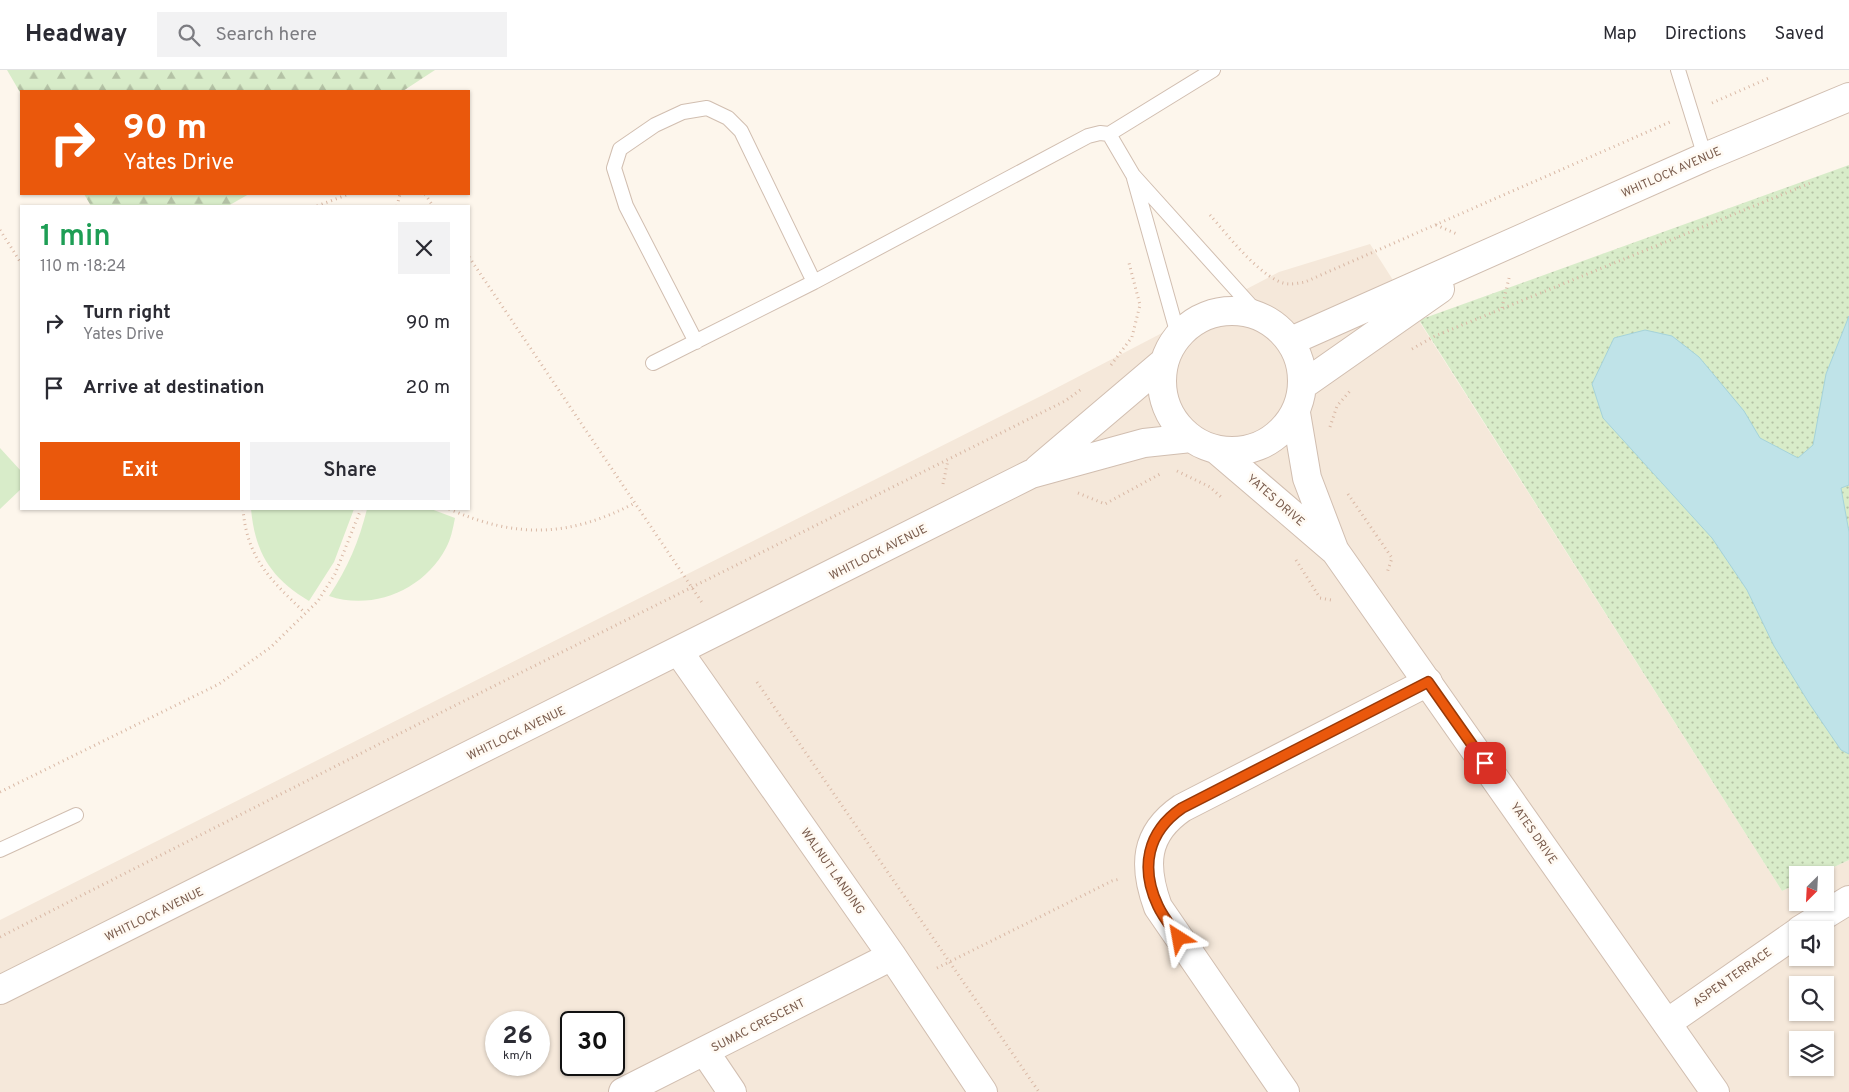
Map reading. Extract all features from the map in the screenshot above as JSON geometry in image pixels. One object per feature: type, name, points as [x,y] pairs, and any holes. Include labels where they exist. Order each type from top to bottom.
[{"type":"street","name":"WHITLOCK AVENUE","points":[[1291,341],[1705,157],[1849,97]]},
{"type":"street","name":"WHITLOCK AVENUE","points":[[1303,385],[1494,250]]},
{"type":"street","points":[[1236,310],[1260,316],[1280,329],[1291,341],[1300,358],[1303,385],[1296,413],[1282,432],[1262,446],[1240,452],[1217,450],[1191,438],[1175,423],[1165,404],[1162,383],[1164,362],[1178,335],[1190,324],[1204,316],[1220,311],[1236,310]]},
{"type":"street","name":"WHITLOCK AVENUE","points":[[1031,474],[1164,362]]},
{"type":"street","name":"YATES DRIVE","points":[[1296,413],[1307,478],[1335,551]]},
{"type":"street","name":"WHITLOCK AVENUE","points":[[0,990],[722,631],[1031,474],[1144,443],[1191,438]]},
{"type":"street","name":"YATES DRIVE","points":[[1217,450],[1335,551],[1715,1092]]},
{"type":"street","name":"WALNUT LANDING","points":[[679,652],[892,956],[983,1092]]},
{"type":"street","points":[[1285,1092],[1158,907],[1148,875],[1149,855],[1155,836],[1168,818],[1175,813],[1428,682]]},
{"type":"street","name":"ASPEN TERRACE","points":[[1815,921],[1849,900]]},
{"type":"street","name":"ASPEN TERRACE","points":[[1667,1022],[1789,938]]},
{"type":"street","name":"SUMAC CRESCENT","points":[[623,1092],[892,956]]},
{"type":"street","points":[[705,1052],[732,1092]]},
{"type":"lane","points":[[654,363],[814,282],[1088,136],[1100,132],[1109,134],[1213,70]]},
{"type":"lane","points":[[1678,70],[1705,157]]},
{"type":"lane","points":[[696,342],[626,206],[614,168],[620,150],[655,125],[683,112],[707,108],[728,118],[741,131],[814,282]]},
{"type":"lane","points":[[1109,134],[1133,175],[1260,316]]},
{"type":"lane","points":[[1133,175],[1178,335]]},
{"type":"lane","points":[[0,850],[76,815]]},
{"type":"path","points":[[1210,215],[1242,252],[1274,279],[1288,284],[1305,282],[1769,78]]},
{"type":"path","points":[[1409,351],[1435,336],[1813,182]]},
{"type":"path","points":[[320,205],[346,195]]},
{"type":"path","points":[[0,230],[20,261]]},
{"type":"path","points":[[470,258],[722,631]]},
{"type":"path","points":[[1106,372],[1132,337],[1140,305],[1129,263]]},
{"type":"path","points":[[0,938],[448,710],[1065,401],[1089,383]]},
{"type":"path","points":[[1328,435],[1337,406],[1355,385]]},
{"type":"path","points":[[1170,468],[1210,487],[1224,500]]},
{"type":"path","points":[[1105,504],[1161,473]]},
{"type":"path","points":[[1346,491],[1392,558]]},
{"type":"path","points":[[452,510],[484,522],[518,531],[537,531],[582,525],[635,503]]},
{"type":"path","points":[[242,510],[248,539],[258,562],[275,585],[305,613]]},
{"type":"path","points":[[0,792],[219,684],[272,647],[318,601],[335,574],[361,510]]},
{"type":"path","points":[[1289,554],[1297,560],[1320,598]]},
{"type":"path","points":[[757,682],[1039,1092]]},
{"type":"path","points":[[933,970],[1112,881],[1148,875]]},
{"type":"shaded area","points":[[1370,244],[1782,891],[1789,888],[1789,911],[1834,911],[1834,867],[1849,860],[1849,1092],[0,1092],[0,920],[1043,395],[1279,272]]},
{"type":"green space","points":[[7,70],[435,70],[405,90],[20,90],[20,92]]},
{"type":"green space","points":[[1849,165],[1849,860],[1834,867],[1789,866],[1789,888],[1782,891],[1419,320]]},
{"type":"green space","points":[[85,195],[247,195],[230,205],[90,205]]},
{"type":"green space","points":[[0,448],[20,470],[20,490],[0,509]]},
{"type":"green space","points":[[251,510],[354,510],[334,562],[309,601],[284,583],[267,563],[256,539]]},
{"type":"green space","points":[[367,510],[434,510],[455,518],[448,545],[436,563],[411,586],[380,598],[363,601],[329,596],[342,575],[360,532]]},
{"type":"water","points":[[1849,316],[1849,485],[1841,488],[1849,532],[1849,754],[1841,750],[1809,703],[1774,646],[1747,590],[1712,538],[1603,418],[1592,384],[1614,338],[1645,330],[1672,336],[1699,357],[1744,411],[1760,438],[1798,458],[1813,445],[1826,374]]},
{"type":"route","points":[[1179,938],[1158,907],[1148,875],[1149,855],[1155,836],[1168,818],[1182,808],[1428,682],[1485,763]]}]
